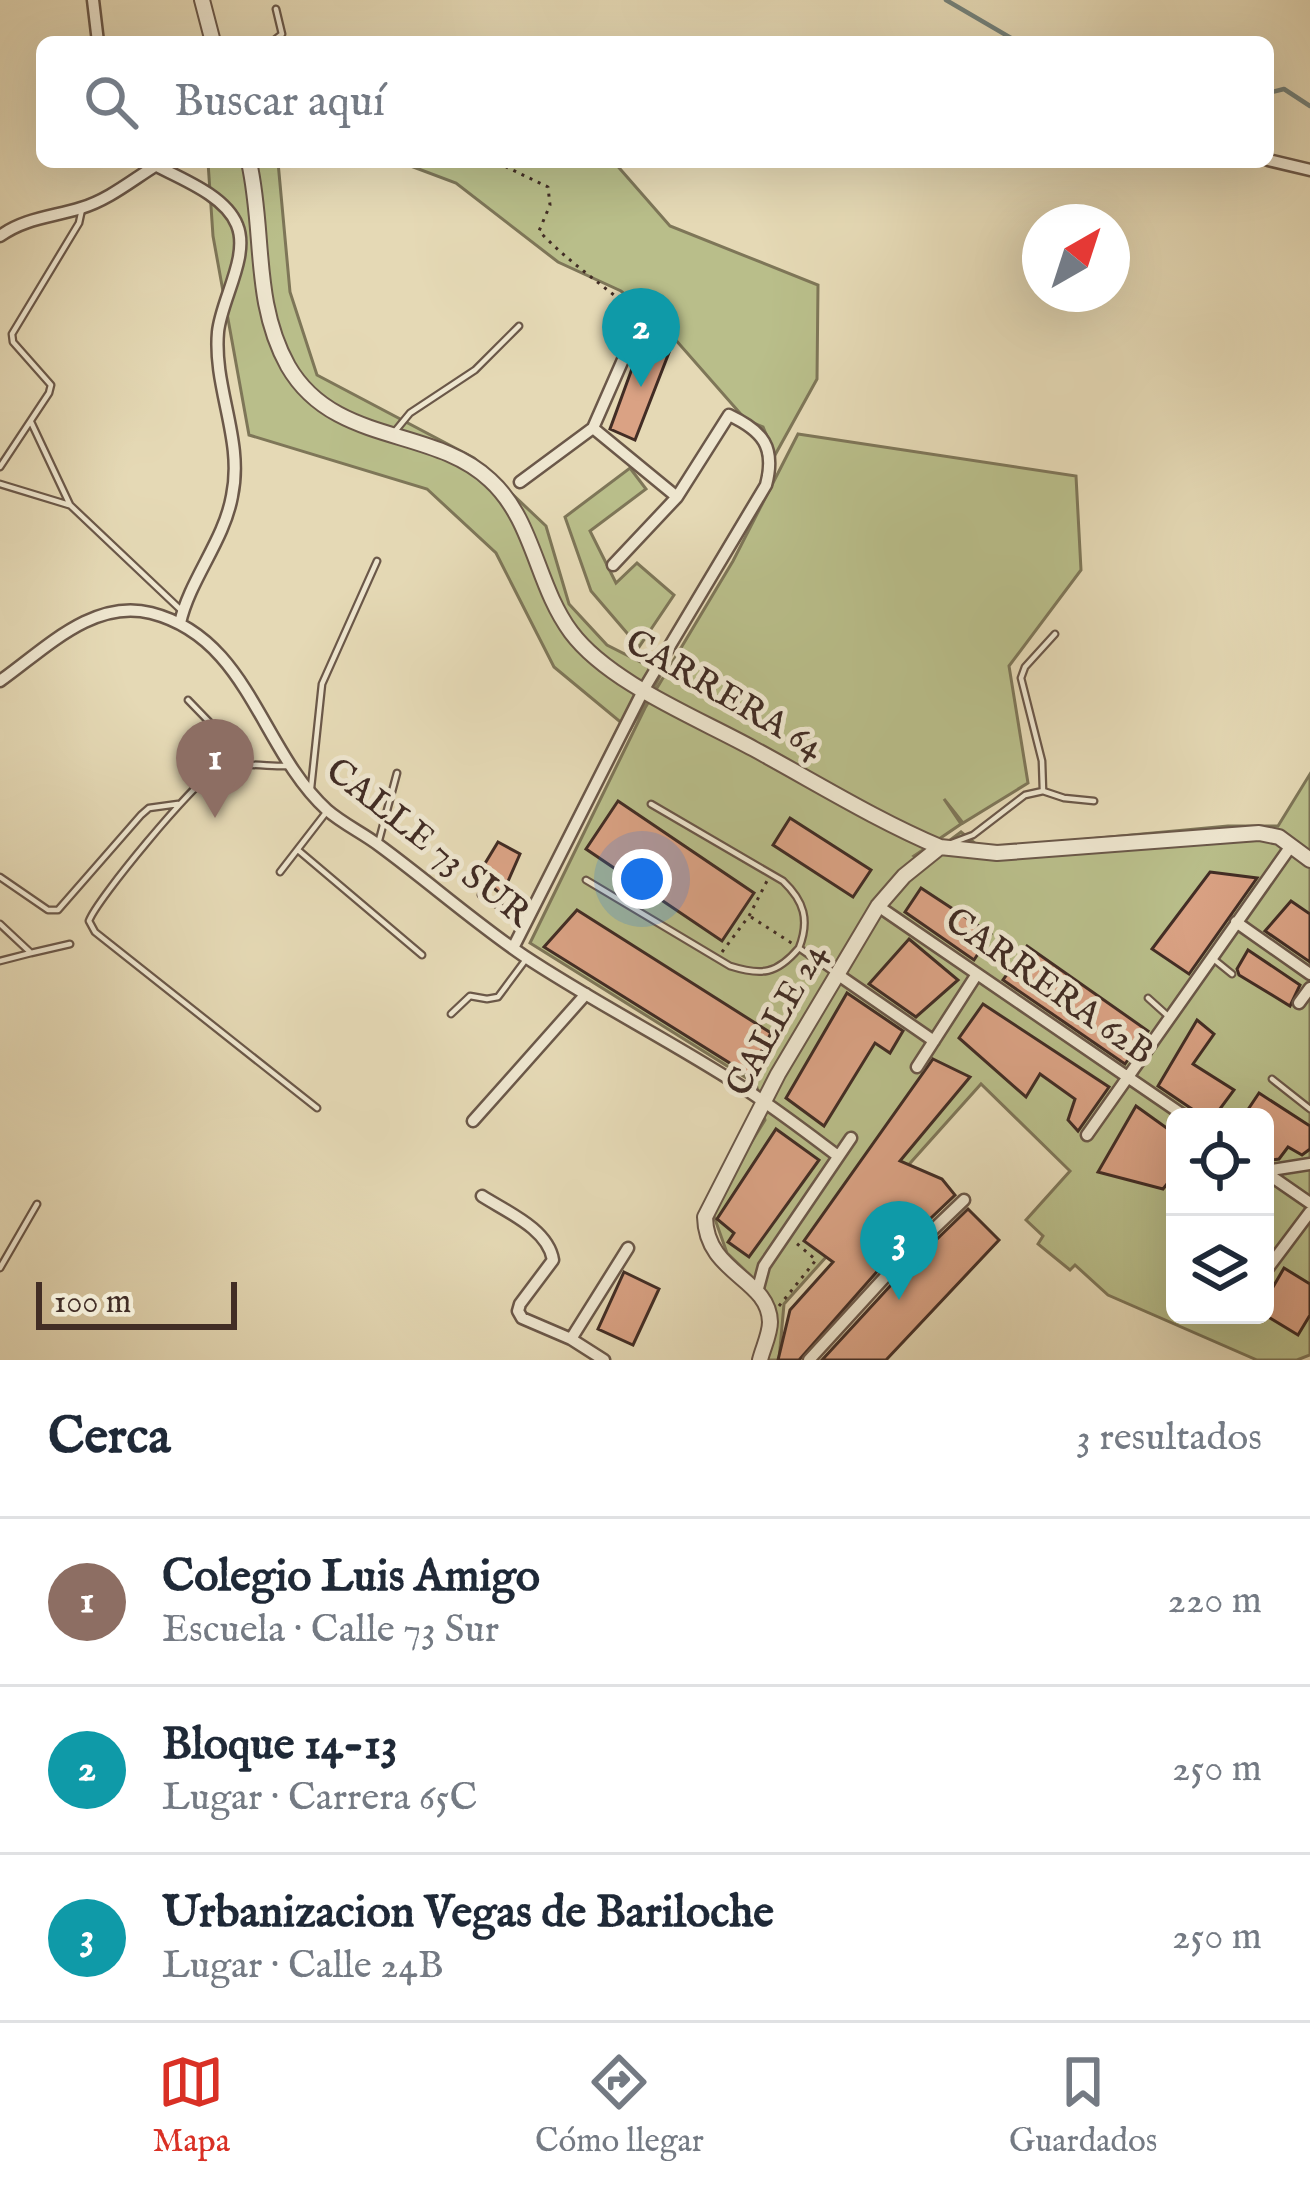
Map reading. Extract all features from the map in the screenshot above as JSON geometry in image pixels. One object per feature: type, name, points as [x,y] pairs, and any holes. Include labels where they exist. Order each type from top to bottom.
[{"type":"street","points":[[93,0],[97,36]]},
{"type":"street","points":[[202,0],[212,36]]},
{"type":"street","points":[[1274,161],[1310,170]]},
{"type":"street","points":[[0,236],[24,222],[82,208],[146,168]]},
{"type":"street","points":[[0,681],[108,610],[181,617],[232,498],[236,458],[221,395],[217,337],[240,238],[231,213],[160,168]]},
{"type":"street","name":"CARRERA 64","points":[[251,168],[263,303],[290,370],[327,409],[458,459],[488,477],[512,504],[571,632],[593,655],[644,688],[940,847],[997,853],[1258,833],[1279,837],[1310,860]]},
{"type":"street","points":[[520,482],[593,428],[629,346]]},
{"type":"street","points":[[513,948],[644,688],[766,484],[771,464],[764,441],[748,424],[729,416],[677,497],[613,565]]},
{"type":"street","points":[[593,428],[677,497]]},
{"type":"street","name":"CALLE 73 SUR","points":[[181,617],[233,667],[290,766],[328,810],[527,958],[765,1102],[838,1156]]},
{"type":"street","points":[[1087,1135],[1291,846]]},
{"type":"street","name":"CALLE 24","points":[[758,1292],[720,1261],[709,1244],[705,1217],[878,906],[904,876],[940,847]]},
{"type":"street","name":"CARRERA 62B","points":[[878,906],[1172,1108]]},
{"type":"street","points":[[1236,922],[1310,974]]},
{"type":"street","points":[[837,974],[934,1041]]},
{"type":"street","points":[[917,1067],[976,974]]},
{"type":"street","points":[[1299,1004],[1310,988]]},
{"type":"street","points":[[473,1121],[586,994]]},
{"type":"street","points":[[760,1360],[770,1324],[758,1292],[764,1266],[851,1138]]},
{"type":"street","points":[[1274,1170],[1310,1164]]},
{"type":"street","points":[[1274,1178],[1310,1208],[1274,1259]]},
{"type":"street","points":[[482,1196],[541,1235],[553,1253],[554,1260],[518,1311],[522,1318],[571,1339],[604,1360]]},
{"type":"street","points":[[809,1360],[896,1265],[964,1200]]},
{"type":"street","points":[[571,1339],[628,1248]]},
{"type":"street","points":[[574,1360],[585,1347]]},
{"type":"lane","points":[[276,9],[280,36]]},
{"type":"lane","points":[[0,467],[51,385],[19,350],[12,334],[79,224],[82,208]]},
{"type":"lane","points":[[393,437],[410,413],[475,370],[519,326]]},
{"type":"lane","points":[[31,422],[70,505],[181,617]]},
{"type":"lane","points":[[0,484],[70,505]]},
{"type":"lane","points":[[310,793],[322,684],[377,562]]},
{"type":"lane","points":[[1043,791],[1042,761],[1021,678],[1055,634]]},
{"type":"lane","points":[[188,700],[237,747],[248,764]]},
{"type":"lane","points":[[290,766],[248,764],[214,771],[181,804],[89,921],[95,932],[317,1108]]},
{"type":"lane","points":[[378,844],[397,773]]},
{"type":"lane","points":[[940,847],[973,835],[1025,795],[1043,791],[1094,801]]},
{"type":"lane","points":[[0,877],[48,910],[58,910],[149,808],[181,804]]},
{"type":"lane","points":[[586,880],[717,958],[750,972],[785,965],[806,931],[797,895],[770,873],[651,804]]},
{"type":"lane","points":[[280,872],[328,810]]},
{"type":"lane","points":[[298,850],[422,955]]},
{"type":"lane","points":[[481,895],[527,922]]},
{"type":"lane","points":[[0,923],[31,953]]},
{"type":"lane","points":[[0,961],[70,944]]},
{"type":"lane","points":[[799,948],[837,974]]},
{"type":"lane","points":[[1211,957],[1232,974]]},
{"type":"lane","points":[[451,1015],[470,996],[498,997],[527,958]]},
{"type":"lane","points":[[1148,998],[1168,1016]]},
{"type":"lane","points":[[1272,1079],[1310,1109]]},
{"type":"lane","points":[[0,1268],[37,1204]]},
{"type":"path","points":[[508,168],[548,187],[550,205],[539,231],[564,258],[601,281],[654,329],[645,333]]},
{"type":"path","points":[[717,958],[749,916],[770,873]]},
{"type":"path","points":[[749,916],[789,941]]},
{"type":"path","points":[[779,1306],[816,1260],[785,1234]]},
{"type":"green space","points":[[208,168],[279,168],[290,292],[317,375],[474,458],[546,526],[569,604],[607,645],[662,673],[630,730],[554,667],[496,553],[427,489],[249,435],[213,236]]},
{"type":"green space","points":[[416,168],[619,168],[670,226],[818,285],[817,379],[775,455],[763,427],[746,420],[667,330],[621,291],[558,262],[456,183]]},
{"type":"green space","points":[[798,434],[1076,476],[1081,570],[1009,666],[1028,783],[963,823],[944,799],[961,824],[914,856],[922,861],[961,832],[982,849],[1228,826],[1278,826],[1310,774],[1310,1355],[1297,1360],[1257,1360],[1174,1324],[1274,1324],[1274,1108],[1166,1108],[1166,1320],[1108,1295],[1075,1265],[1070,1270],[1038,1244],[1043,1236],[1026,1220],[1070,1171],[981,1084],[784,1304],[779,1360],[763,1360],[773,1320],[751,1276],[727,1253],[711,1208],[765,1120],[756,1084],[530,943],[645,708],[733,561]]},
{"type":"green space","points":[[630,468],[646,489],[590,531],[616,583],[637,563],[674,595],[639,647],[591,591],[565,517]]},
{"type":"building","points":[[654,329],[670,350],[635,440],[610,429],[645,333],[650,342]]},
{"type":"building","points":[[618,801],[754,893],[722,941],[586,849]]},
{"type":"building","points":[[790,818],[871,870],[853,897],[773,845]]},
{"type":"building","points":[[498,842],[520,854],[502,895],[478,875]]},
{"type":"building","points":[[1210,872],[1257,878],[1189,974],[1152,949]]},
{"type":"building","points":[[921,888],[991,934],[974,960],[905,912]]},
{"type":"building","points":[[1291,901],[1310,914],[1310,962],[1265,931]]},
{"type":"building","points":[[577,910],[771,1033],[749,1075],[544,947]]},
{"type":"building","points":[[909,939],[958,980],[916,1017],[869,984]]},
{"type":"building","points":[[1027,946],[1148,1031],[1125,1064],[1003,980]]},
{"type":"building","points":[[1248,950],[1300,985],[1290,1006],[1239,975],[1237,969]]},
{"type":"building","points":[[847,993],[903,1031],[890,1053],[875,1043],[824,1126],[786,1098]]},
{"type":"building","points":[[983,1004],[1109,1087],[1078,1131],[1068,1120],[1075,1099],[1040,1074],[1026,1097],[959,1038]]},
{"type":"building","points":[[1197,1020],[1214,1034],[1193,1064],[1234,1090],[1221,1108],[1191,1108],[1158,1086]]},
{"type":"building","points":[[933,1059],[970,1077],[900,1161],[942,1179],[955,1195],[889,1258],[799,1360],[778,1360],[790,1310],[833,1262],[804,1241]]},
{"type":"building","points":[[1259,1093],[1310,1126],[1310,1149],[1302,1155],[1288,1147],[1274,1160],[1274,1108],[1249,1108]]},
{"type":"building","points":[[1136,1106],[1166,1128],[1163,1189],[1098,1172]]},
{"type":"building","points":[[776,1129],[819,1160],[749,1257],[728,1242],[734,1233],[717,1219]]},
{"type":"building","points":[[968,1209],[999,1240],[886,1360],[822,1360],[903,1272]]},
{"type":"building","points":[[1284,1268],[1310,1284],[1310,1315],[1298,1335],[1274,1320],[1274,1285]]},
{"type":"building","points":[[624,1272],[659,1289],[633,1345],[598,1329]]},
{"type":"waterway","points":[[946,0],[1008,36]]},
{"type":"waterway","points":[[1274,92],[1284,89],[1310,106]]},
{"type":"place","name":"Bloque 14-13","points":[[641,387]]},
{"type":"place","name":"Colegio Luis Amigo","points":[[215,818]]},
{"type":"place","name":"Urbanizacion Vegas de Bariloche","points":[[899,1300]]}]
